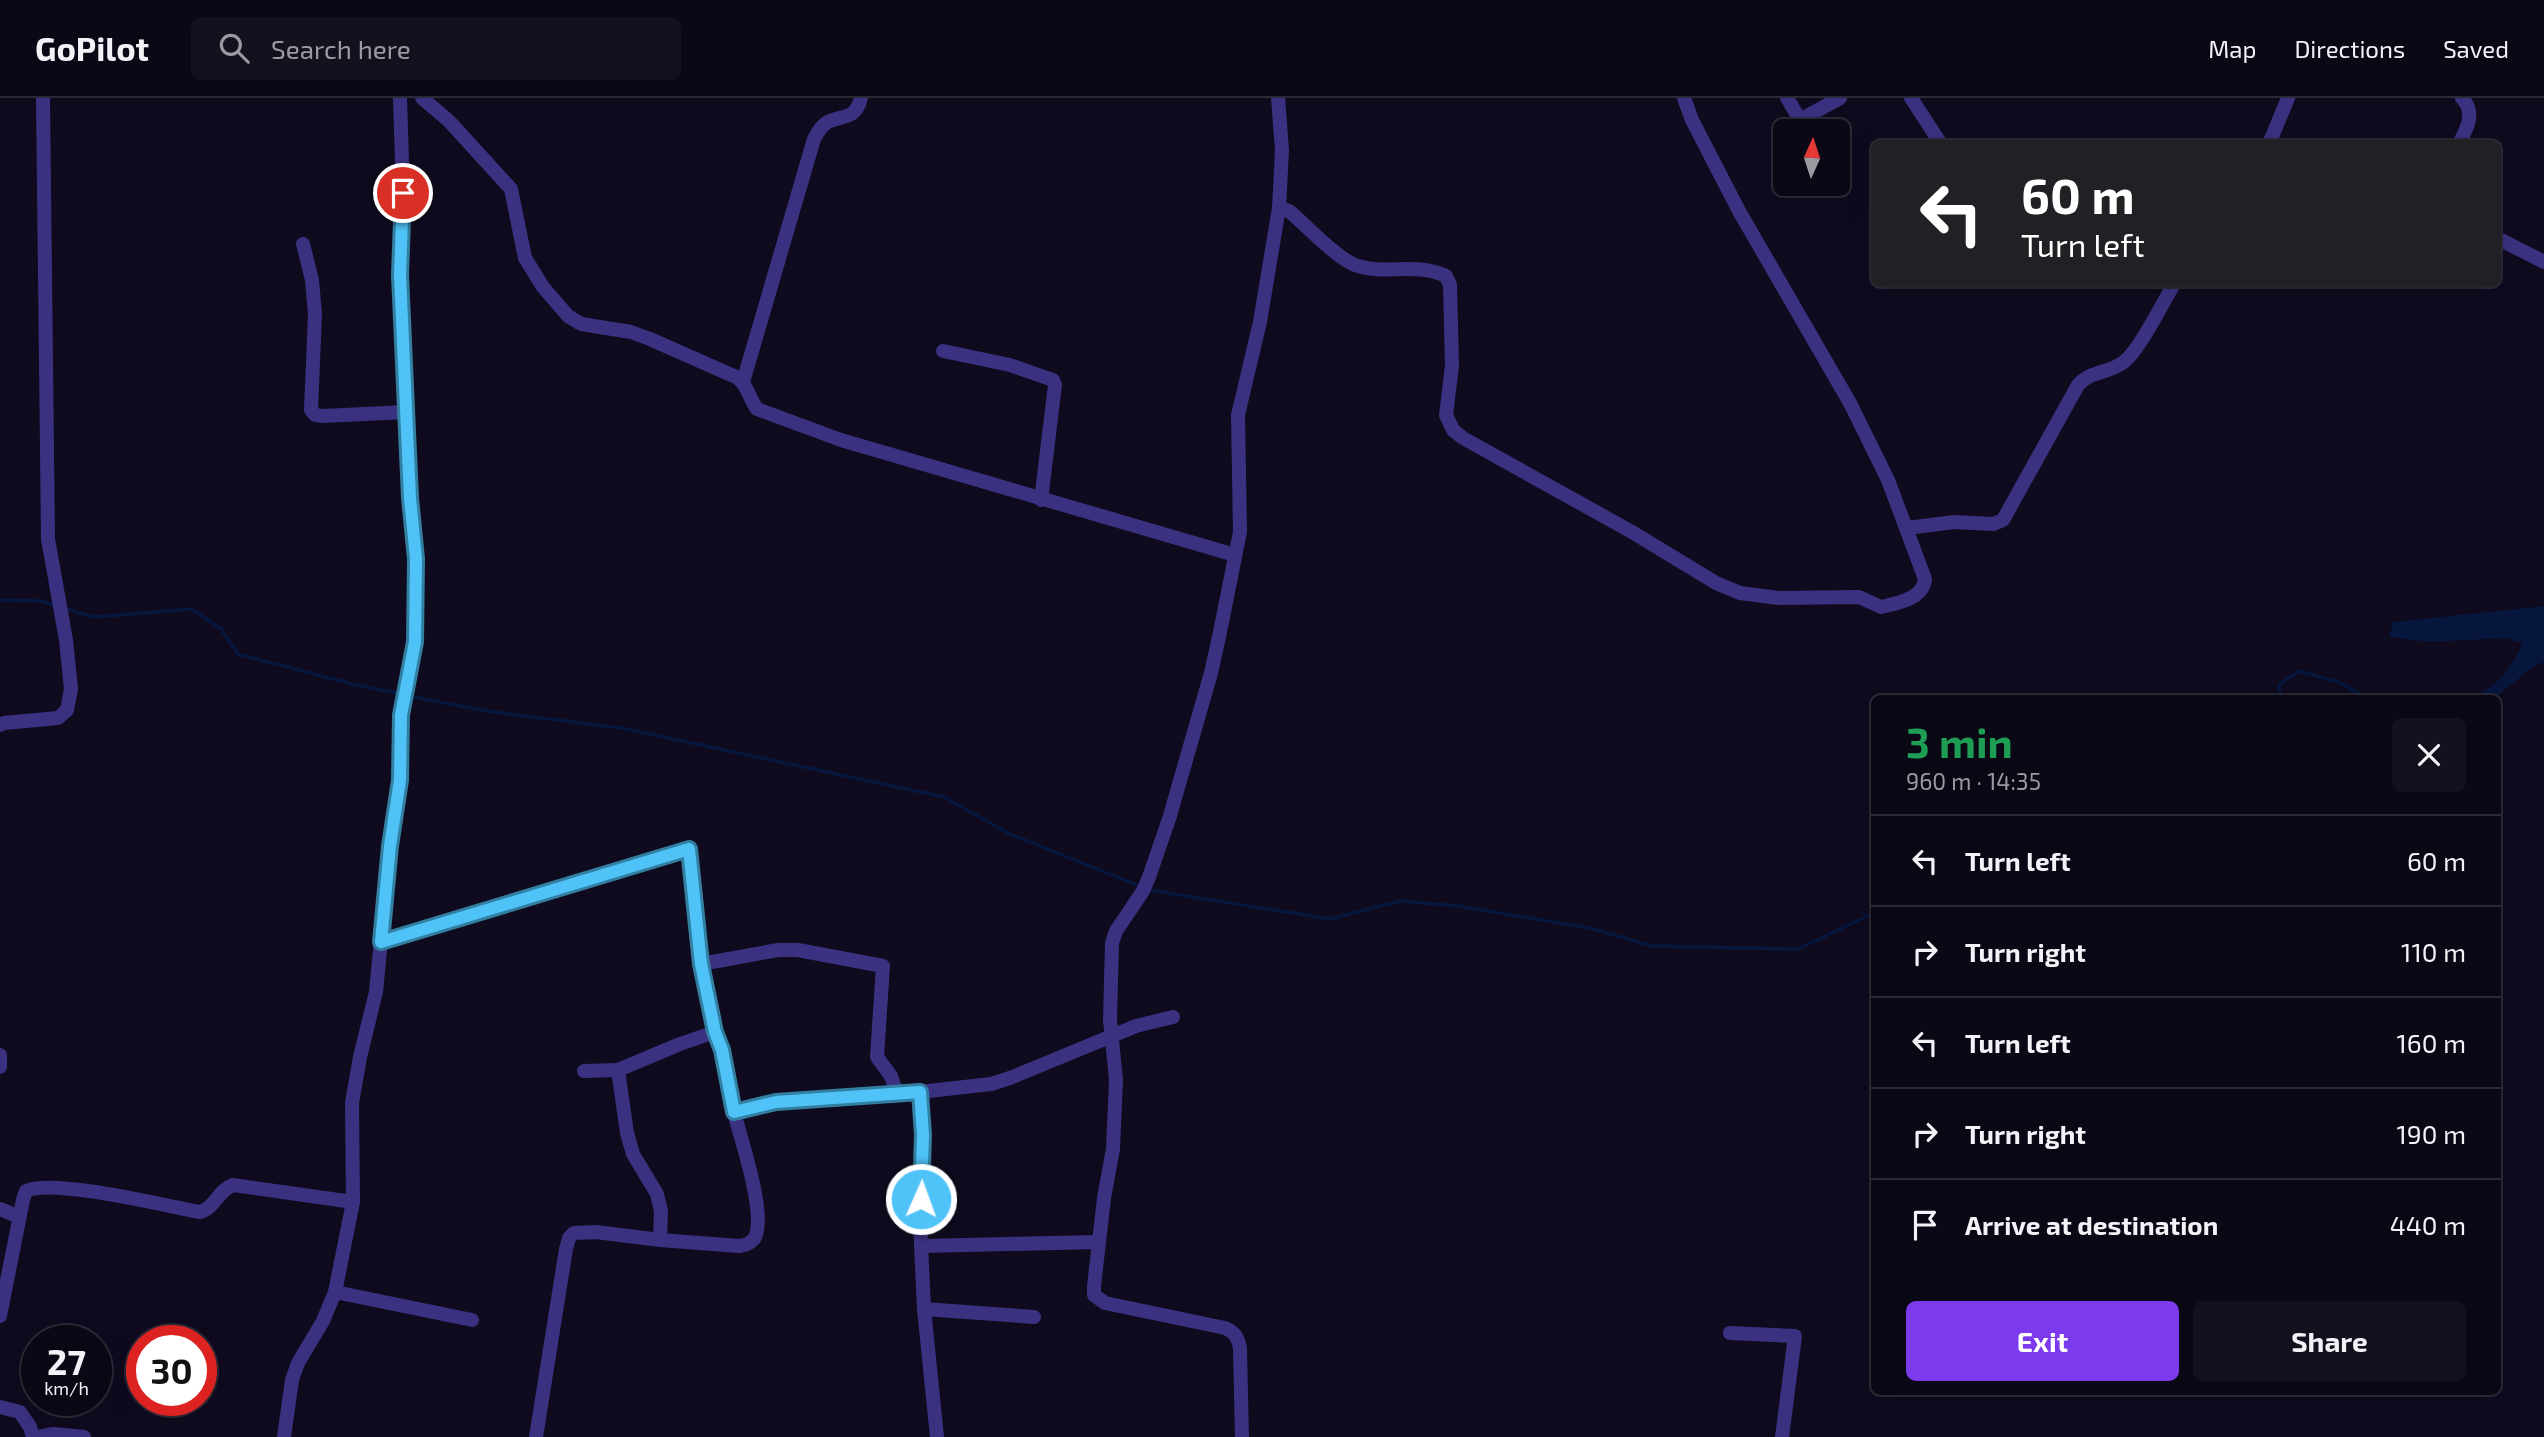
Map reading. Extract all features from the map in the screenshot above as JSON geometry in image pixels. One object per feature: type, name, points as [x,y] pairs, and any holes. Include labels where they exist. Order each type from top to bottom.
[{"type":"street","points":[[0,725],[58,718],[67,710],[71,689],[48,538],[43,98]]},
{"type":"street","points":[[284,1437],[292,1380],[335,1292],[353,1202],[352,1102],[376,992],[390,846],[400,780],[401,715],[415,642],[416,559],[410,498],[400,275],[403,193],[400,98]]},
{"type":"street","points":[[422,98],[449,121],[511,189],[525,258],[543,287],[568,316],[581,324],[631,332],[650,339],[743,382]]},
{"type":"street","points":[[861,98],[859,107],[853,114],[827,122],[814,139],[743,382],[757,409],[841,440],[1041,500],[1140,525],[1235,555]]},
{"type":"street","points":[[1242,1437],[1240,1348],[1239,1340],[1233,1332],[1100,1300],[1094,1295],[1094,1286],[1113,1149],[1116,1080],[1110,1020],[1112,943],[1116,930],[1146,884],[1169,819],[1212,673],[1240,532],[1238,415],[1260,322],[1279,208],[1282,150],[1278,98]]},
{"type":"street","points":[[1279,208],[1289,211],[1344,259],[1357,266],[1425,269],[1446,276],[1450,285],[1452,366],[1446,415],[1453,430],[1463,438],[1632,531],[1716,583],[1740,593],[1801,599],[1859,597],[1881,607],[1913,597],[1924,586],[1925,579],[1888,480],[1850,403],[1739,211],[1692,120],[1684,98]]},
{"type":"street","points":[[1787,98],[1800,120],[1840,98]]},
{"type":"street","points":[[1911,98],[1938,140]]},
{"type":"street","points":[[2271,140],[2288,98]]},
{"type":"street","points":[[2461,140],[2470,115],[2470,107],[2462,98]]},
{"type":"street","points":[[2501,240],[2544,262]]},
{"type":"street","points":[[303,244],[312,280],[315,314],[311,410],[315,415],[323,416],[406,412]]},
{"type":"street","points":[[1907,528],[1954,522],[1993,524],[2003,520],[2078,385],[2091,374],[2106,372],[2124,362],[2134,351],[2173,287]]},
{"type":"street","points":[[943,352],[1010,365],[1053,380],[1055,385],[1041,500]]},
{"type":"street","points":[[381,942],[689,849],[701,964],[734,1112],[752,1175],[758,1225],[755,1238],[748,1244],[739,1246],[583,1231],[574,1233],[569,1238],[536,1437]]},
{"type":"street","points":[[701,964],[778,950],[798,950],[883,966],[877,1057],[891,1076],[897,1094]]},
{"type":"street","points":[[734,1112],[776,1102],[920,1092],[1001,1081],[1136,1026],[1173,1017]]},
{"type":"street","points":[[584,1071],[618,1070],[715,1032]]},
{"type":"street","points":[[0,1055],[0,1068]]},
{"type":"street","points":[[618,1070],[627,1133],[633,1154],[657,1194],[661,1211],[660,1240]]},
{"type":"street","points":[[920,1092],[925,1309],[937,1437]]},
{"type":"street","points":[[0,1315],[19,1217],[26,1191],[33,1188],[63,1189],[200,1212],[207,1210],[223,1190],[233,1185],[353,1202]]},
{"type":"street","points":[[0,1209],[19,1217]]},
{"type":"street","points":[[922,1246],[1099,1242]]},
{"type":"street","points":[[335,1292],[471,1320]]},
{"type":"street","points":[[925,1309],[1034,1317]]},
{"type":"street","points":[[1730,1333],[1795,1336],[1782,1437]]},
{"type":"street","points":[[0,1406],[20,1412],[35,1437],[54,1434],[83,1437]]},
{"type":"water","points":[[2544,606],[2544,662],[2533,667],[2499,695],[2475,695],[2502,676],[2522,643],[2506,638],[2429,642],[2389,637],[2393,622]]},
{"type":"waterway","points":[[0,600],[41,601],[57,606]]},
{"type":"waterway","points":[[64,608],[94,617],[192,609],[221,629],[238,654],[401,694]]},
{"type":"waterway","points":[[2280,695],[2279,684],[2300,671],[2338,682],[2362,695]]},
{"type":"waterway","points":[[409,696],[486,711],[622,728],[944,797],[1010,834],[1142,887]]},
{"type":"waterway","points":[[1149,890],[1330,919],[1401,901],[1458,906],[1589,928],[1652,946],[1798,949],[1871,914]]},
{"type":"route","points":[[403,193],[400,275],[403,380],[416,559],[415,642],[401,715],[400,780],[390,846],[381,942],[689,849],[701,964],[734,1112],[776,1102],[920,1092],[923,1135],[921,1199]]}]
